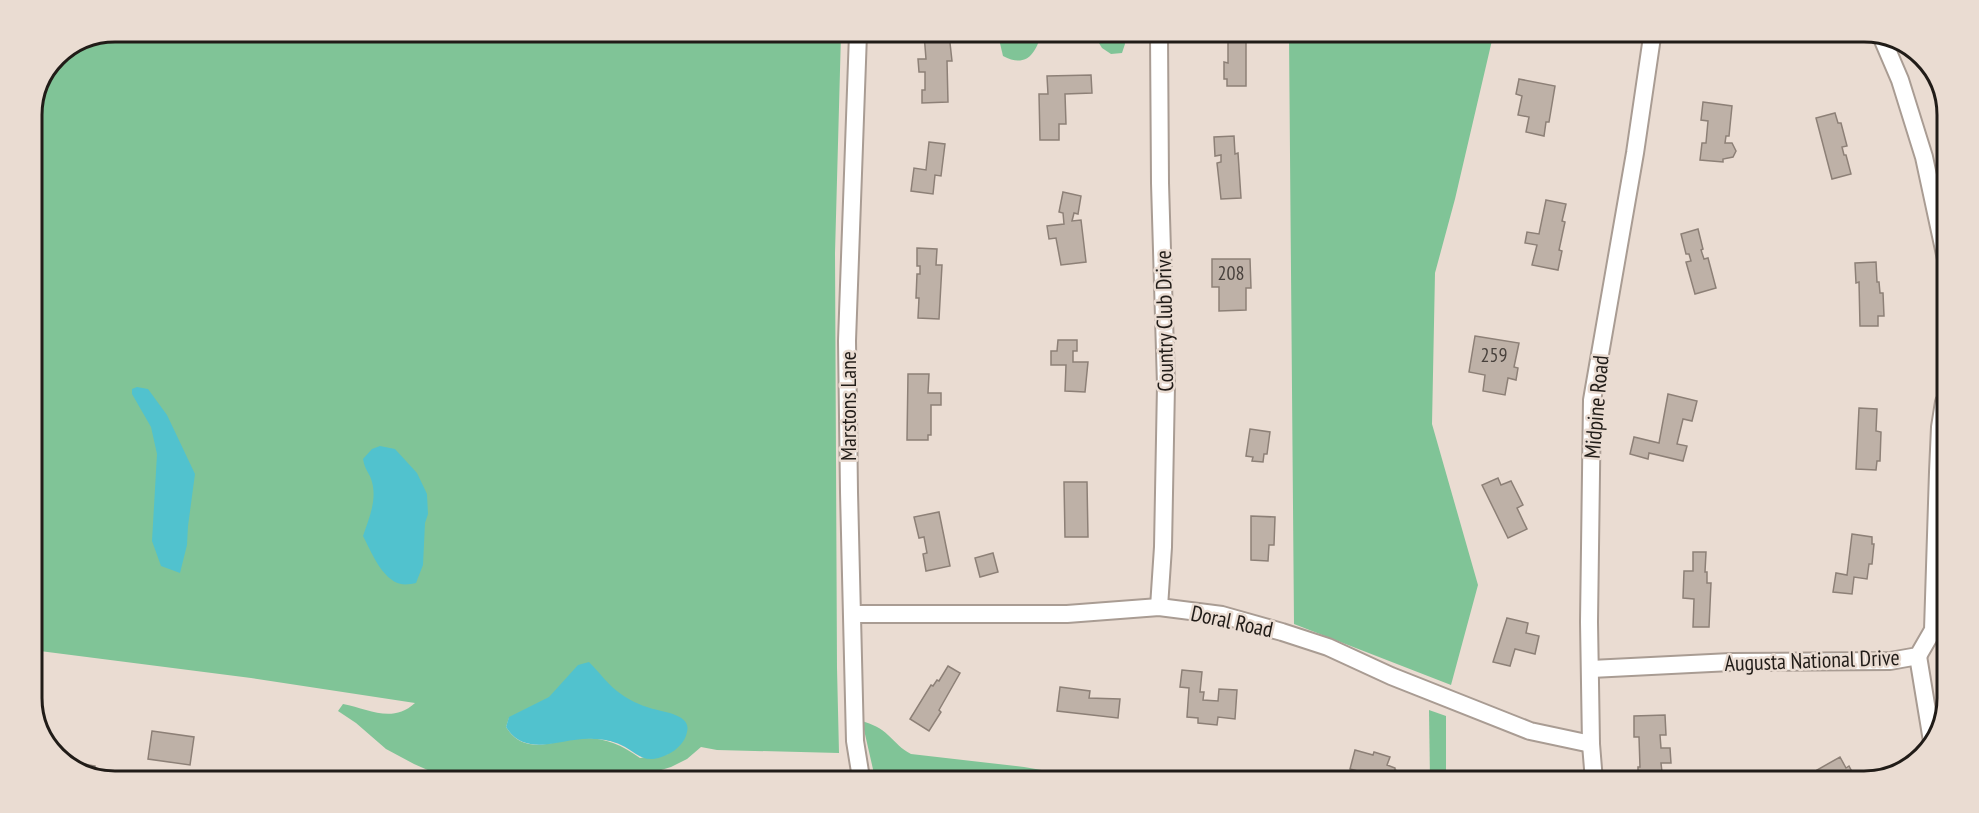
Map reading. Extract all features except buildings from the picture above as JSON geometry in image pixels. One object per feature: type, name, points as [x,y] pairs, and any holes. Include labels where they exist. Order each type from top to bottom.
[{"type":"street","name":"Marstons Lane","points":[[858,42],[847,341],[855,741],[860,771]]},
{"type":"street","name":"Country Club Drive","points":[[1159,42],[1160,183],[1166,386],[1160,607]]},
{"type":"street","name":"Midpine Road","points":[[1593,771],[1591,744],[1590,537],[1592,400],[1635,153],[1651,42]]},
{"type":"street","points":[[1885,45],[1900,80],[1918,137],[1937,212]]},
{"type":"street","name":"Augusta National Drive","points":[[1591,669],[1731,662],[1890,661],[1918,656],[1933,630],[1937,561]]},
{"type":"street","name":"Doral Road","points":[[852,614],[1067,614],[1160,607],[1222,615],[1328,647],[1391,676],[1530,731],[1591,744]]},
{"type":"street","points":[[1918,656],[1930,729]]},
{"type":"green space","points":[[115,42],[841,42],[835,253],[839,753],[717,750],[701,747],[687,759],[658,771],[430,771],[386,749],[338,711],[343,704],[389,714],[398,713],[415,703],[251,678],[42,651],[42,115],[43,101],[48,87],[54,74],[63,63],[74,54],[87,48],[101,43]],"holes":[[[509,718],[668,754],[640,758],[627,749],[600,739],[583,738],[542,744],[523,742],[506,727]]]},
{"type":"green space","points":[[1000,42],[1038,42],[1032,54],[1023,60],[1017,61],[1003,56]]},
{"type":"green space","points":[[1098,42],[1125,42],[1125,44],[1122,53],[1111,54],[1102,48]]},
{"type":"green space","points":[[1289,42],[1492,42],[1455,199],[1435,273],[1432,424],[1478,585],[1451,685],[1294,624]]},
{"type":"green space","points":[[1429,710],[1446,716],[1446,771],[1430,771]]},
{"type":"green space","points":[[862,721],[882,730],[911,754],[1047,771],[873,771]]},
{"type":"water","points":[[137,387],[148,389],[167,415],[195,474],[187,545],[180,573],[161,566],[152,541],[157,454],[151,427],[132,394],[132,389]]},
{"type":"water","points":[[380,446],[395,449],[417,473],[427,494],[428,514],[425,523],[423,565],[416,583],[401,584],[388,577],[363,536],[374,496],[371,479],[363,459],[372,449]]},
{"type":"water","points":[[589,662],[612,687],[628,698],[646,707],[675,715],[685,721],[687,732],[679,747],[664,756],[648,759],[618,744],[597,739],[535,745],[515,737],[506,727],[509,717],[549,697],[578,665]]}]
